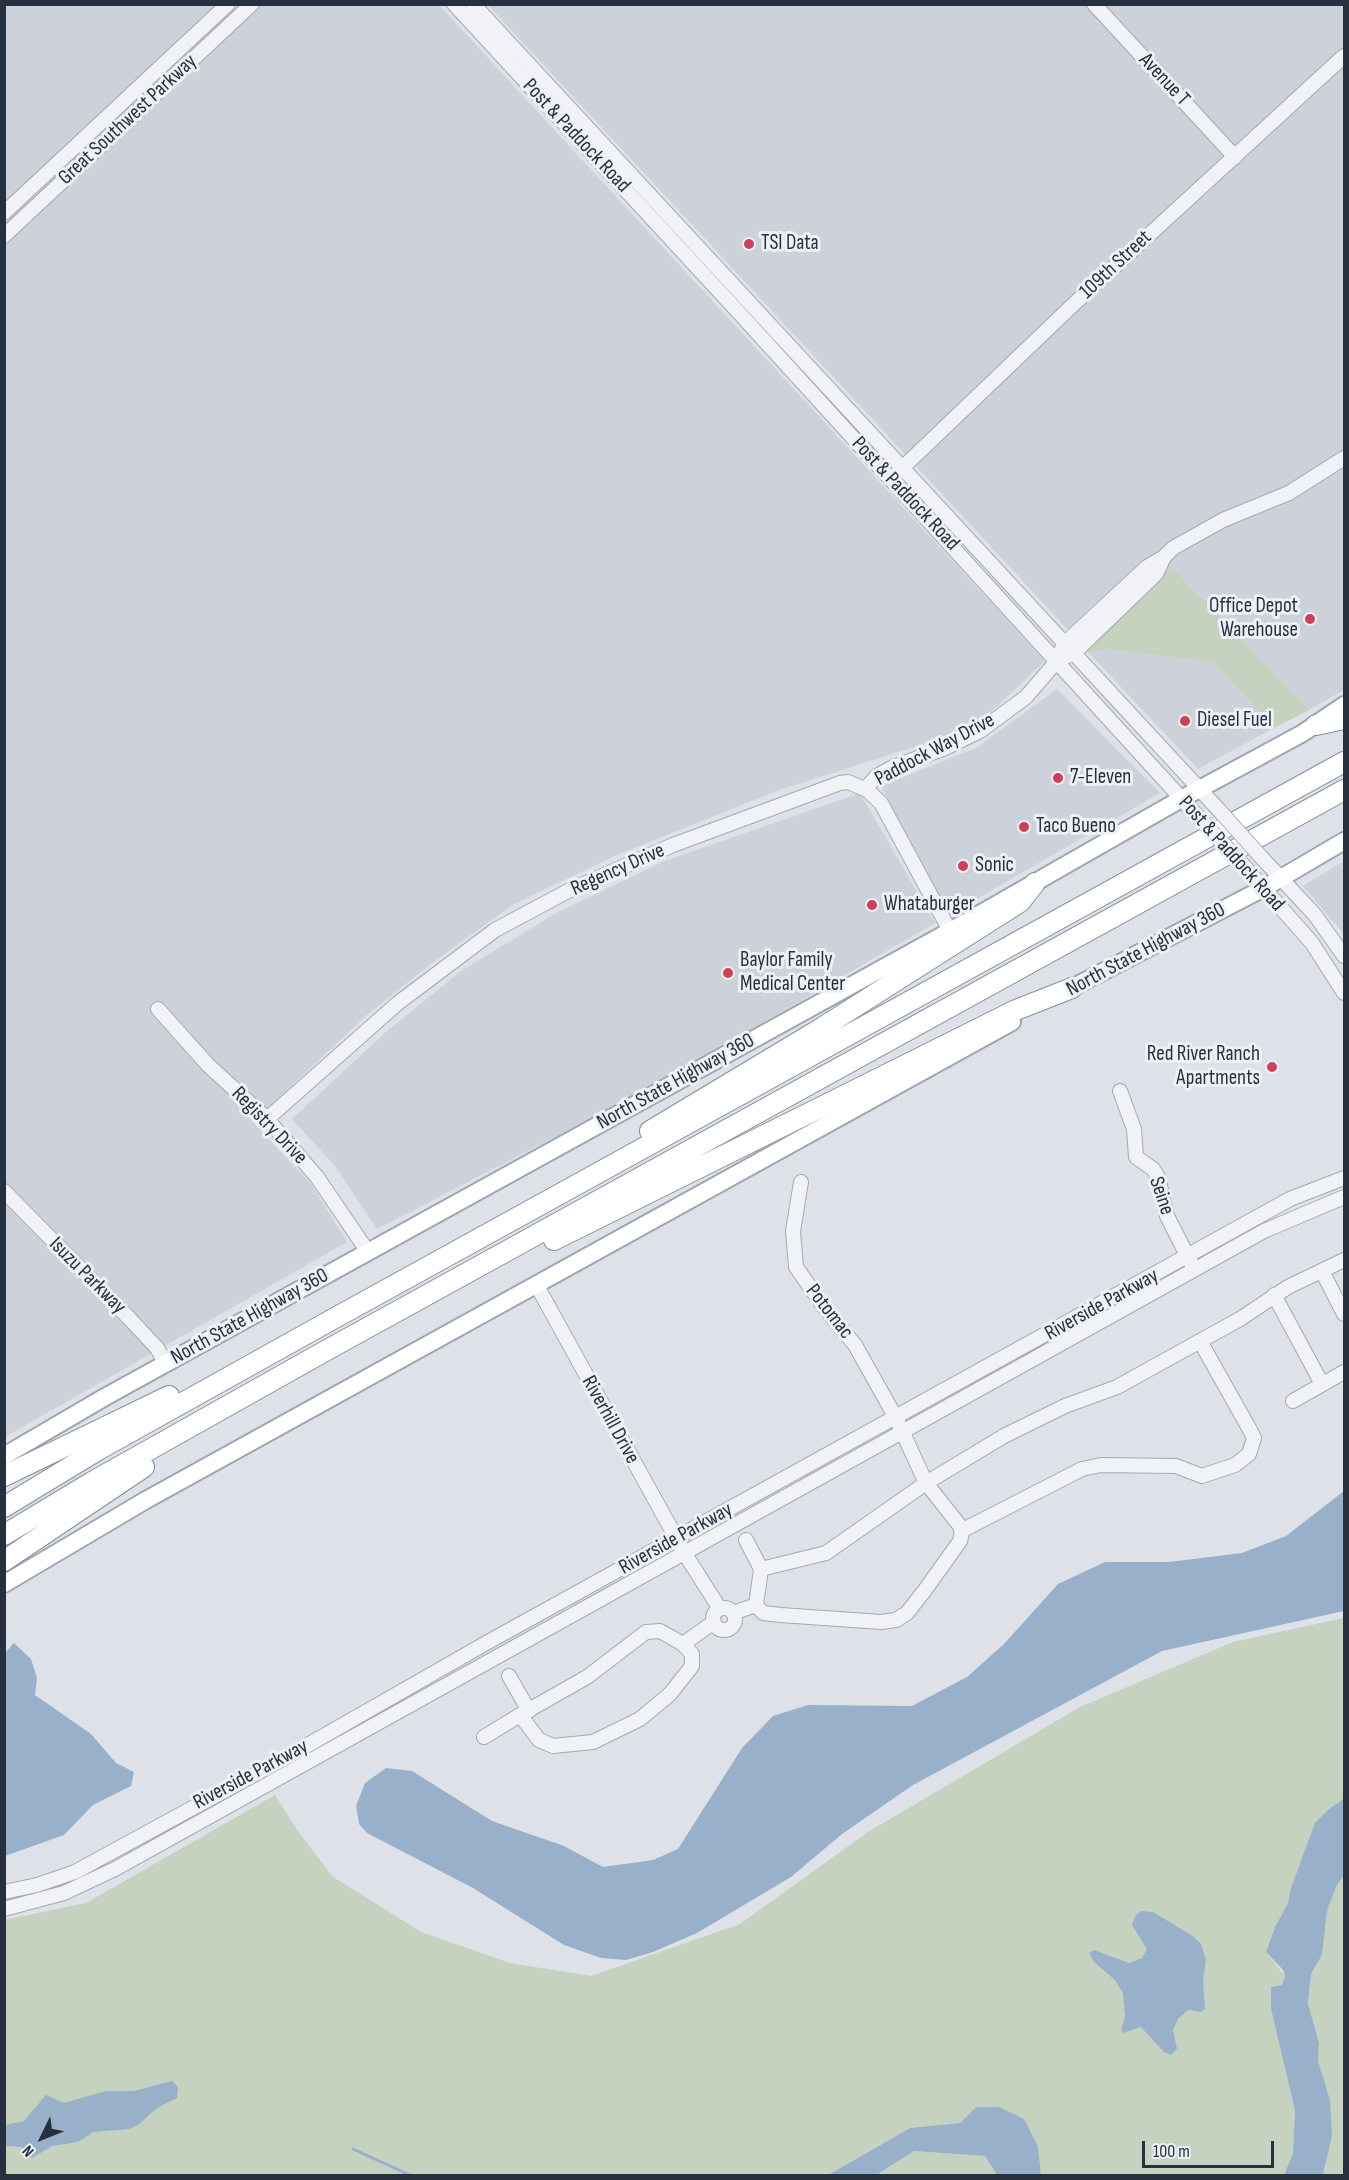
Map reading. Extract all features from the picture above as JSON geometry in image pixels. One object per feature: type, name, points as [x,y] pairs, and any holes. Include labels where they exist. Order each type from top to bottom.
[{"type":"highway","points":[[1316,725],[1344,719]]},
{"type":"highway","points":[[4,1507],[98,1450],[333,1319],[1344,762]]},
{"type":"highway","points":[[4,1535],[92,1482],[327,1350],[1344,790]]},
{"type":"highway","points":[[1266,834],[1287,832],[1344,804]]},
{"type":"highway","points":[[590,1179],[635,1141],[820,1029],[1020,902],[1035,883]]},
{"type":"highway","points":[[418,1300],[440,1297],[1005,1015],[1072,988]]},
{"type":"highway","points":[[4,1476],[150,1406],[311,1320],[333,1319]]},
{"type":"highway","points":[[4,1561],[146,1466],[313,1368],[327,1350]]},
{"type":"main road","name":"North State Highway 360","points":[[4,1456],[368,1252],[950,932],[1181,799],[1316,725],[1344,705]]},
{"type":"main road","name":"North State Highway 360","points":[[4,1584],[146,1500],[1072,988],[1264,888],[1344,841]]},
{"type":"street","name":"Great Southwest Parkway","points":[[4,213],[228,4]]},
{"type":"street","name":"Great Southwest Parkway","points":[[4,236],[252,4]]},
{"type":"street","name":"Post & Paddock Road","points":[[454,4],[754,306],[1282,878],[1315,915],[1344,956]]},
{"type":"street","name":"Post & Paddock Road","points":[[473,4],[560,110],[742,316],[1264,888],[1312,943],[1344,993]]},
{"type":"street","name":"Avenue T","points":[[1094,4],[1235,157]]},
{"type":"street","points":[[190,39],[201,51]]},
{"type":"street","name":"109th Street","points":[[891,478],[1076,302],[1344,56]]},
{"type":"street","points":[[742,316],[754,306]]},
{"type":"street","name":"Paddock Way Drive","points":[[865,789],[877,776],[892,767],[943,749],[980,731],[1026,697],[1069,648],[1156,574],[1164,557],[1173,548],[1214,525],[1288,493],[1336,466],[1344,458]]},
{"type":"street","name":"Regency Drive","points":[[267,1119],[398,1003],[495,930],[522,915],[568,891],[673,845],[789,801],[840,783],[848,782],[865,789]]},
{"type":"street","points":[[865,789],[881,802],[892,820],[950,932]]},
{"type":"street","name":"Registry Drive","points":[[158,1009],[202,1060],[267,1119],[317,1177],[368,1252]]},
{"type":"street","name":"Seine","points":[[1120,1091],[1134,1129],[1133,1149],[1136,1156],[1153,1169],[1158,1177],[1167,1216],[1196,1270]]},
{"type":"street","name":"Riverside Parkway","points":[[4,1892],[37,1885],[75,1872],[1290,1199],[1344,1178]]},
{"type":"street","name":"Potomac","points":[[801,1182],[793,1231],[796,1266],[824,1307],[855,1345],[896,1418],[926,1483],[961,1531]]},
{"type":"street","name":"Isuzu Parkway","points":[[4,1191],[131,1320],[157,1348],[166,1364]]},
{"type":"street","name":"Riverside Parkway","points":[[4,1909],[64,1893],[116,1869],[1264,1231],[1344,1197]]},
{"type":"street","points":[[761,1569],[826,1553],[926,1483],[1004,1436],[1065,1406],[1117,1387],[1240,1319],[1274,1295],[1344,1260]]},
{"type":"street","points":[[1322,1271],[1344,1314]]},
{"type":"street","name":"Riverhill Drive","points":[[536,1284],[685,1554],[727,1611]]},
{"type":"street","points":[[1274,1295],[1322,1384]]},
{"type":"street","points":[[746,1540],[761,1569],[756,1605],[763,1613],[881,1622],[897,1620],[907,1613],[925,1590],[960,1541],[961,1531],[1082,1469],[1101,1465],[1176,1466],[1202,1476],[1235,1465],[1249,1454],[1254,1438],[1251,1430],[1200,1341]]},
{"type":"street","points":[[1293,1401],[1344,1372]]},
{"type":"street","points":[[727,1611],[735,1621],[731,1628],[719,1628],[714,1622],[715,1614],[727,1611],[756,1605]]},
{"type":"street","points":[[683,1644],[714,1622]]},
{"type":"street","points":[[483,1737],[524,1713],[612,1660],[646,1632],[660,1631],[683,1644],[694,1660],[685,1677],[670,1694],[633,1722],[593,1742],[570,1746],[553,1746],[539,1740],[524,1713],[509,1676]]},
{"type":"street","points":[[281,1758],[288,1772]]},
{"type":"shaded area","points":[[5,5],[439,5],[1045,661],[993,710],[952,735],[779,790],[617,855],[514,904],[436,960],[368,1014],[253,1122],[312,1185],[347,1242],[5,1437]]},
{"type":"shaded area","points":[[488,5],[1344,5],[1344,690],[1309,710],[1171,566],[1085,648]]},
{"type":"shaded area","points":[[1106,649],[1213,662],[1274,728],[1198,769],[1089,653]]},
{"type":"shaded area","points":[[1057,689],[1160,793],[949,915],[881,786],[976,748]]},
{"type":"shaded area","points":[[860,793],[935,923],[653,1086],[377,1229],[336,1167],[292,1119],[387,1031],[461,971],[556,913],[662,862]]},
{"type":"shaded area","points":[[1344,861],[1344,934],[1303,886]]},
{"type":"green space","points":[[1171,566],[1309,710],[1274,728],[1213,662],[1106,649],[1089,653],[1085,648]]},
{"type":"green space","points":[[1344,1618],[1344,1801],[1303,1856],[1288,1903],[1275,1927],[1266,1952],[1285,1976],[1282,1985],[1271,1987],[1271,2009],[1295,2111],[1293,2153],[1284,2175],[1041,2175],[1038,2147],[999,2107],[976,2107],[960,2123],[910,2128],[828,2175],[5,2175],[4,1920],[86,1903],[275,1795],[297,1830],[333,1877],[421,1932],[510,1963],[591,1976],[740,1924],[868,1832],[1080,1707],[1233,1642]]},
{"type":"green space","points":[[1344,1875],[1344,2175],[1323,2175],[1326,2167],[1330,2101],[1318,2061],[1319,2043],[1308,2004],[1311,1974],[1322,1955],[1327,1911],[1336,1887]]},
{"type":"green space","points":[[914,2151],[985,2156],[997,2175],[877,2176]]},
{"type":"water","points":[[1344,1491],[1344,1611],[1162,1651],[913,1785],[842,1834],[791,1877],[697,1933],[653,1952],[626,1960],[601,1958],[564,1945],[473,1888],[367,1833],[359,1824],[356,1806],[365,1783],[386,1768],[412,1771],[492,1821],[564,1846],[603,1867],[653,1860],[678,1849],[742,1748],[773,1716],[808,1705],[912,1706],[967,1677],[1004,1644],[1058,1584],[1105,1562],[1169,1562],[1242,1553],[1286,1536]]},
{"type":"water","points":[[14,1643],[31,1659],[37,1678],[35,1695],[91,1734],[116,1763],[134,1772],[131,1786],[93,1805],[64,1835],[5,1856],[4,1654]]},
{"type":"water","points":[[1344,1799],[1344,1875],[1336,1887],[1327,1911],[1322,1955],[1311,1974],[1308,2004],[1319,2043],[1318,2061],[1330,2100],[1332,2136],[1323,2175],[1284,2175],[1293,2153],[1295,2111],[1271,2009],[1271,1987],[1282,1985],[1285,1976],[1283,1970],[1266,1952],[1275,1927],[1288,1903],[1291,1888],[1315,1823],[1329,1809]]},
{"type":"water","points":[[1142,1911],[1153,1912],[1194,1937],[1201,1944],[1206,1960],[1203,1980],[1205,2009],[1201,2012],[1188,2010],[1178,2019],[1173,2030],[1177,2049],[1171,2055],[1164,2052],[1141,2027],[1124,2033],[1121,2030],[1125,2016],[1123,1993],[1115,1980],[1094,1962],[1089,1953],[1094,1950],[1129,1963],[1142,1958],[1147,1949],[1132,1925],[1136,1915]]},
{"type":"water","points":[[172,2081],[178,2087],[177,2098],[157,2108],[138,2125],[129,2129],[93,2132],[78,2142],[52,2146],[32,2158],[21,2147],[5,2146],[5,2125],[24,2121],[46,2095],[64,2103],[106,2091],[134,2091]]},
{"type":"water","points":[[976,2107],[999,2107],[1024,2119],[1038,2147],[1041,2175],[997,2175],[985,2156],[914,2151],[877,2175],[828,2175],[910,2128],[960,2123]]},
{"type":"waterway","points":[[353,2149],[412,2176]]},
{"type":"place","name":"TSI Data","points":[[749,244]]},
{"type":"place","name":"Office Depot Warehouse","points":[[1310,619]]},
{"type":"place","name":"Diesel Fuel","points":[[1185,721]]},
{"type":"place","name":"7-Eleven","points":[[1058,778]]},
{"type":"place","name":"Taco Bueno","points":[[1024,827]]},
{"type":"place","name":"Sonic","points":[[963,866]]},
{"type":"place","name":"Whataburger","points":[[872,905]]},
{"type":"place","name":"Baylor Family Medical Center","points":[[728,973]]},
{"type":"place","name":"Red River Ranch Apartments","points":[[1272,1067]]}]
